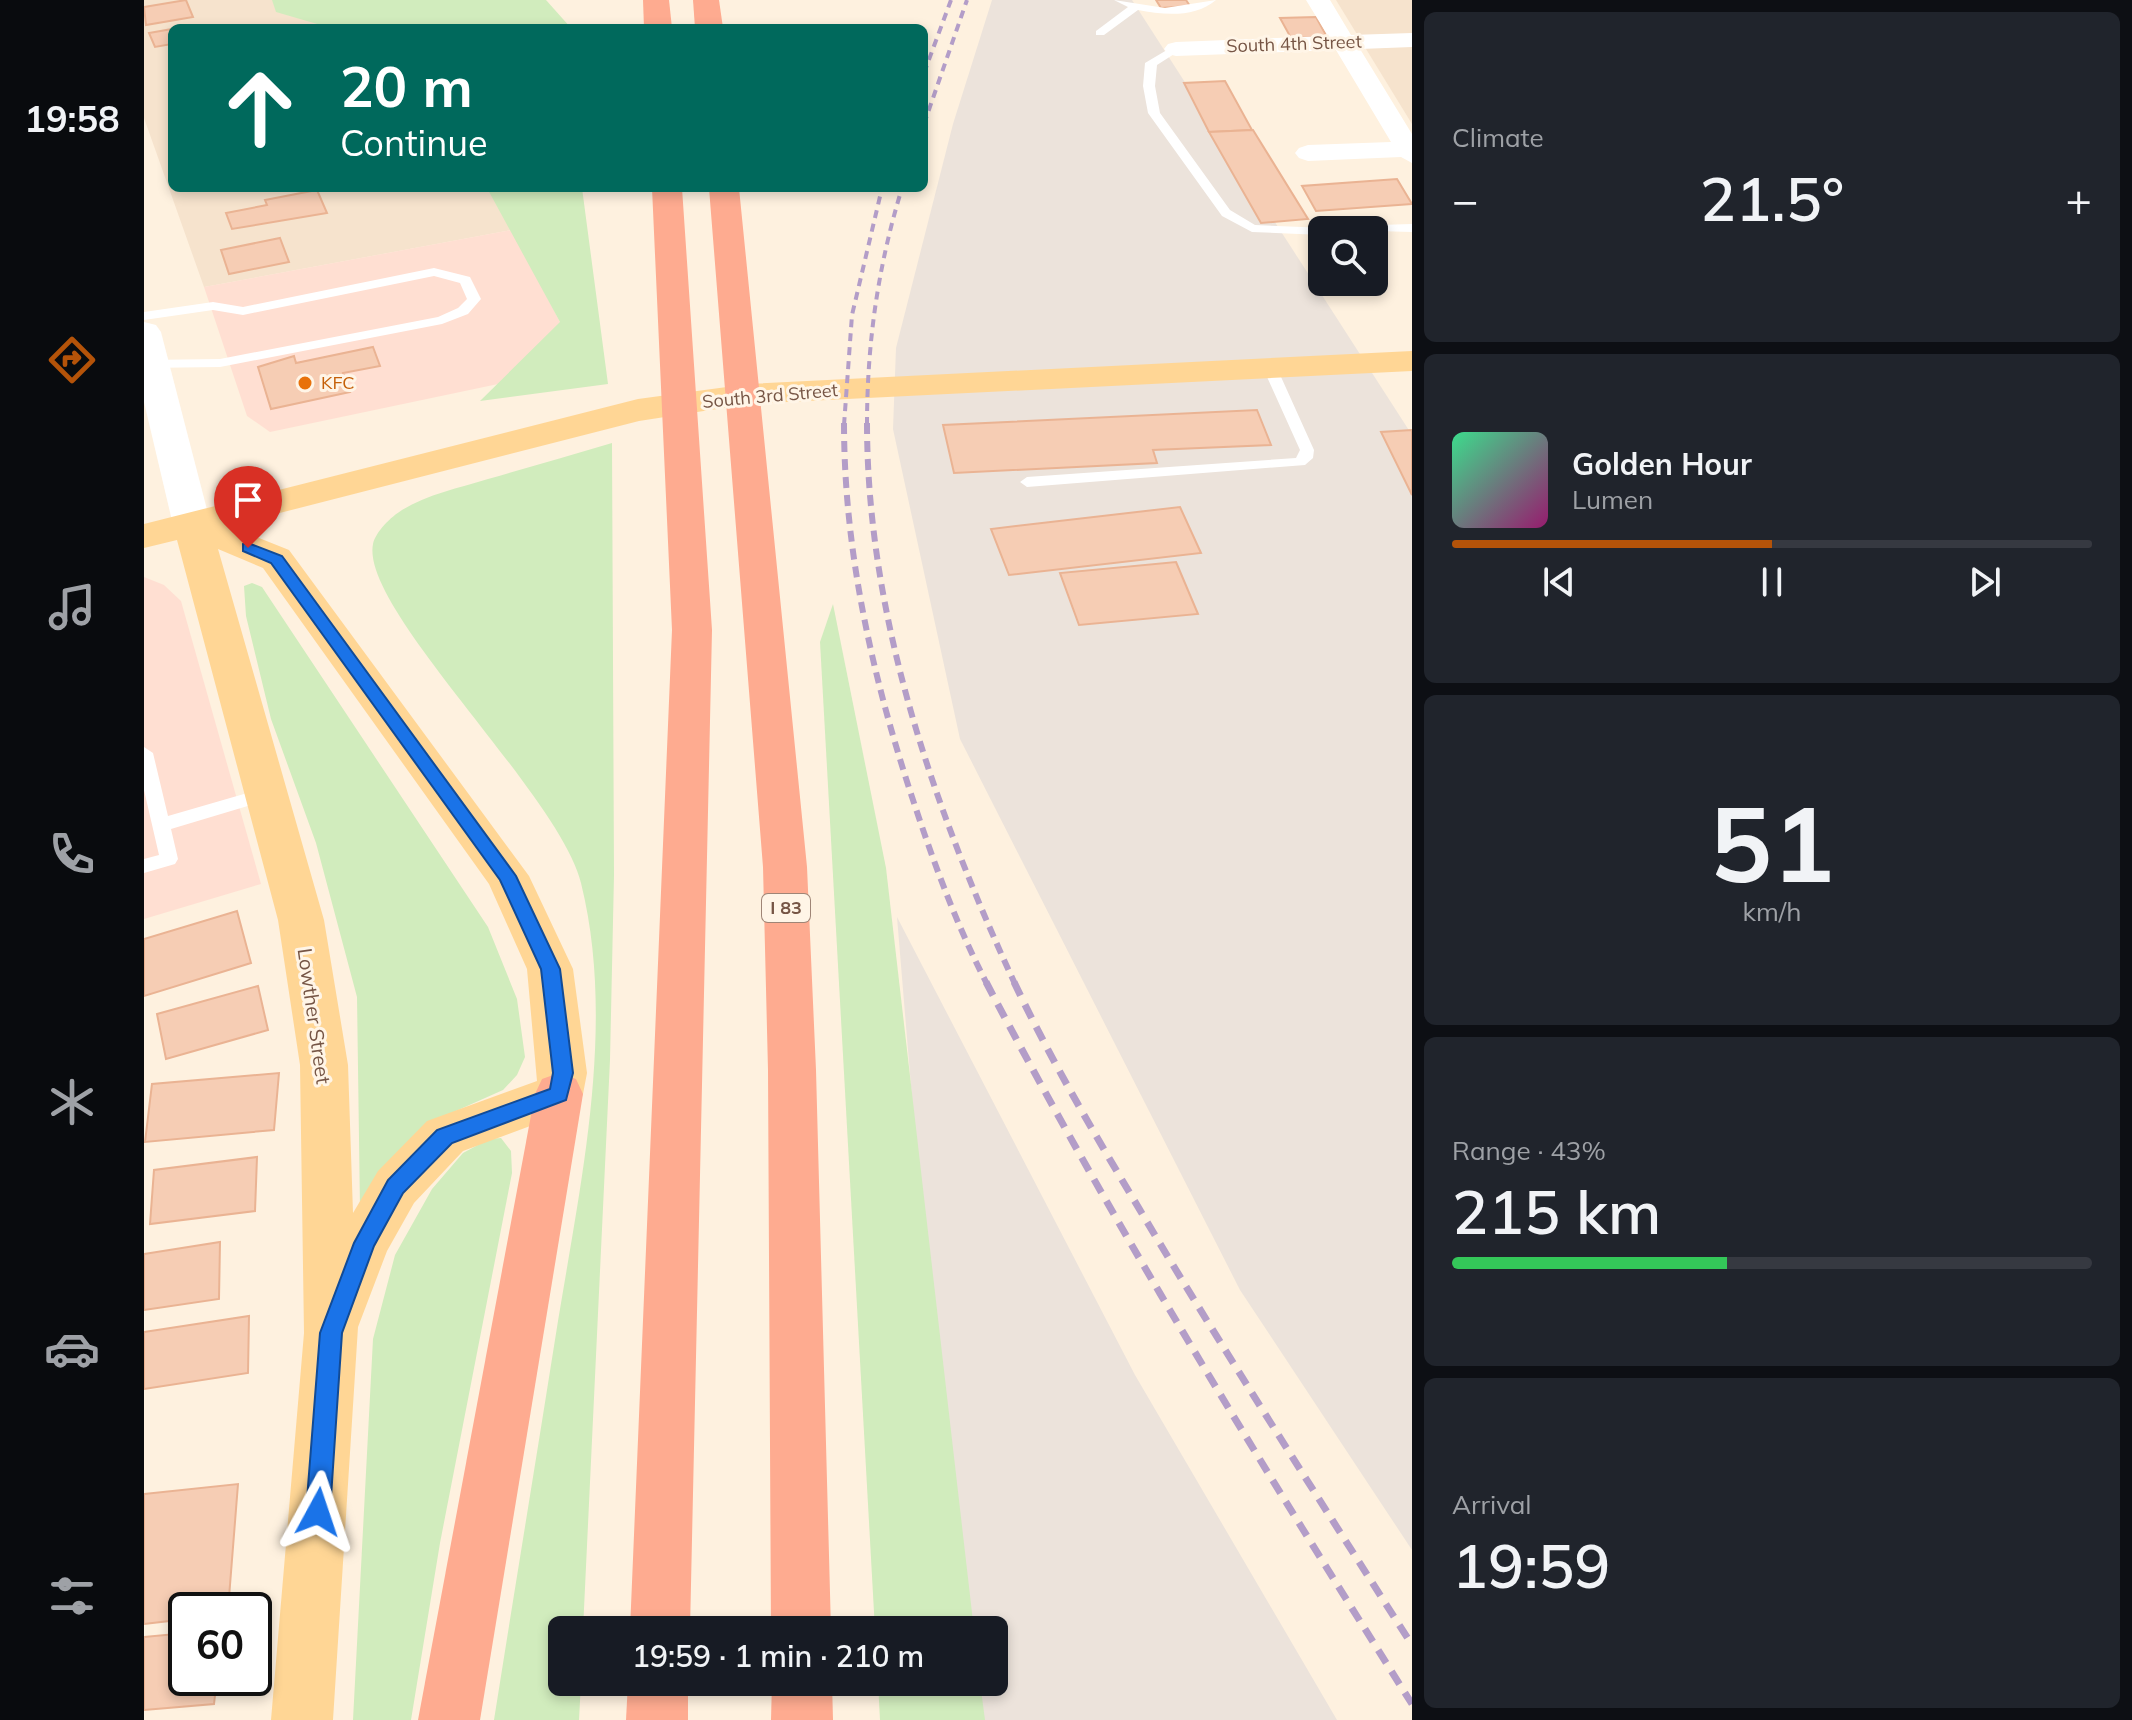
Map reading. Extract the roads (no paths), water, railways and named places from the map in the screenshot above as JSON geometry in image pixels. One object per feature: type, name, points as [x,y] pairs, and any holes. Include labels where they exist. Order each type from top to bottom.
[{"type":"highway","points":[[656,0],[658,24]]},
{"type":"highway","points":[[706,0],[709,24]]},
{"type":"highway","points":[[660,1616],[692,630],[667,192]]},
{"type":"highway","name":"I 83","points":[[724,192],[785,867],[792,1070],[801,1616]]},
{"type":"highway","points":[[449,1720],[559,1094]]},
{"type":"highway","points":[[657,1720],[658,1696]]},
{"type":"highway","points":[[802,1696],[802,1720]]},
{"type":"main road","name":"Lowther Street","points":[[147,353],[301,920],[324,1065],[331,1333],[302,1720]]},
{"type":"main road","name":"South 3rd Street","points":[[144,536],[638,410],[749,394],[1412,361]]},
{"type":"main road","points":[[192,525],[276,559],[507,876],[550,969],[563,1073],[559,1094],[445,1136],[396,1187],[364,1243],[331,1333]]},
{"type":"street","points":[[1318,0],[1410,152]]},
{"type":"street","name":"South 4th Street","points":[[1176,49],[1412,40]]},
{"type":"street","points":[[1308,153],[1410,152]]},
{"type":"lane","points":[[1119,0],[1135,7],[1181,10],[1197,8],[1211,0]]},
{"type":"lane","points":[[1100,33],[1135,7]]},
{"type":"lane","points":[[1176,49],[1151,63],[1149,86],[1154,113],[1226,213],[1252,228],[1308,231]]},
{"type":"lane","points":[[1388,229],[1412,228]]},
{"type":"lane","points":[[144,316],[213,306],[243,311],[434,272],[465,280],[474,299],[463,311],[442,320],[220,363],[147,353]]},
{"type":"lane","points":[[1027,482],[1300,462],[1306,458],[1307,450],[1270,368]]},
{"type":"lane","points":[[144,753],[169,859],[144,866]]},
{"type":"lane","points":[[161,825],[265,794]]},
{"type":"railway","points":[[928,62],[951,0]]},
{"type":"railway","points":[[928,112],[967,0]]},
{"type":"railway","points":[[844,425],[852,315],[881,192]]},
{"type":"railway","points":[[867,424],[869,364],[876,305],[886,246],[901,192]]},
{"type":"railway","points":[[867,424],[870,496],[892,640],[933,781],[985,918],[1015,984]]},
{"type":"railway","points":[[844,425],[849,521],[856,570],[864,619],[887,715],[931,854],[987,984]]},
{"type":"railway","points":[[986,982],[1139,1257],[1246,1437],[1412,1704]]},
{"type":"railway","points":[[1014,982],[1064,1080],[1156,1237],[1412,1645]]},
{"type":"place","name":"KFC","points":[[305,383]]}]
